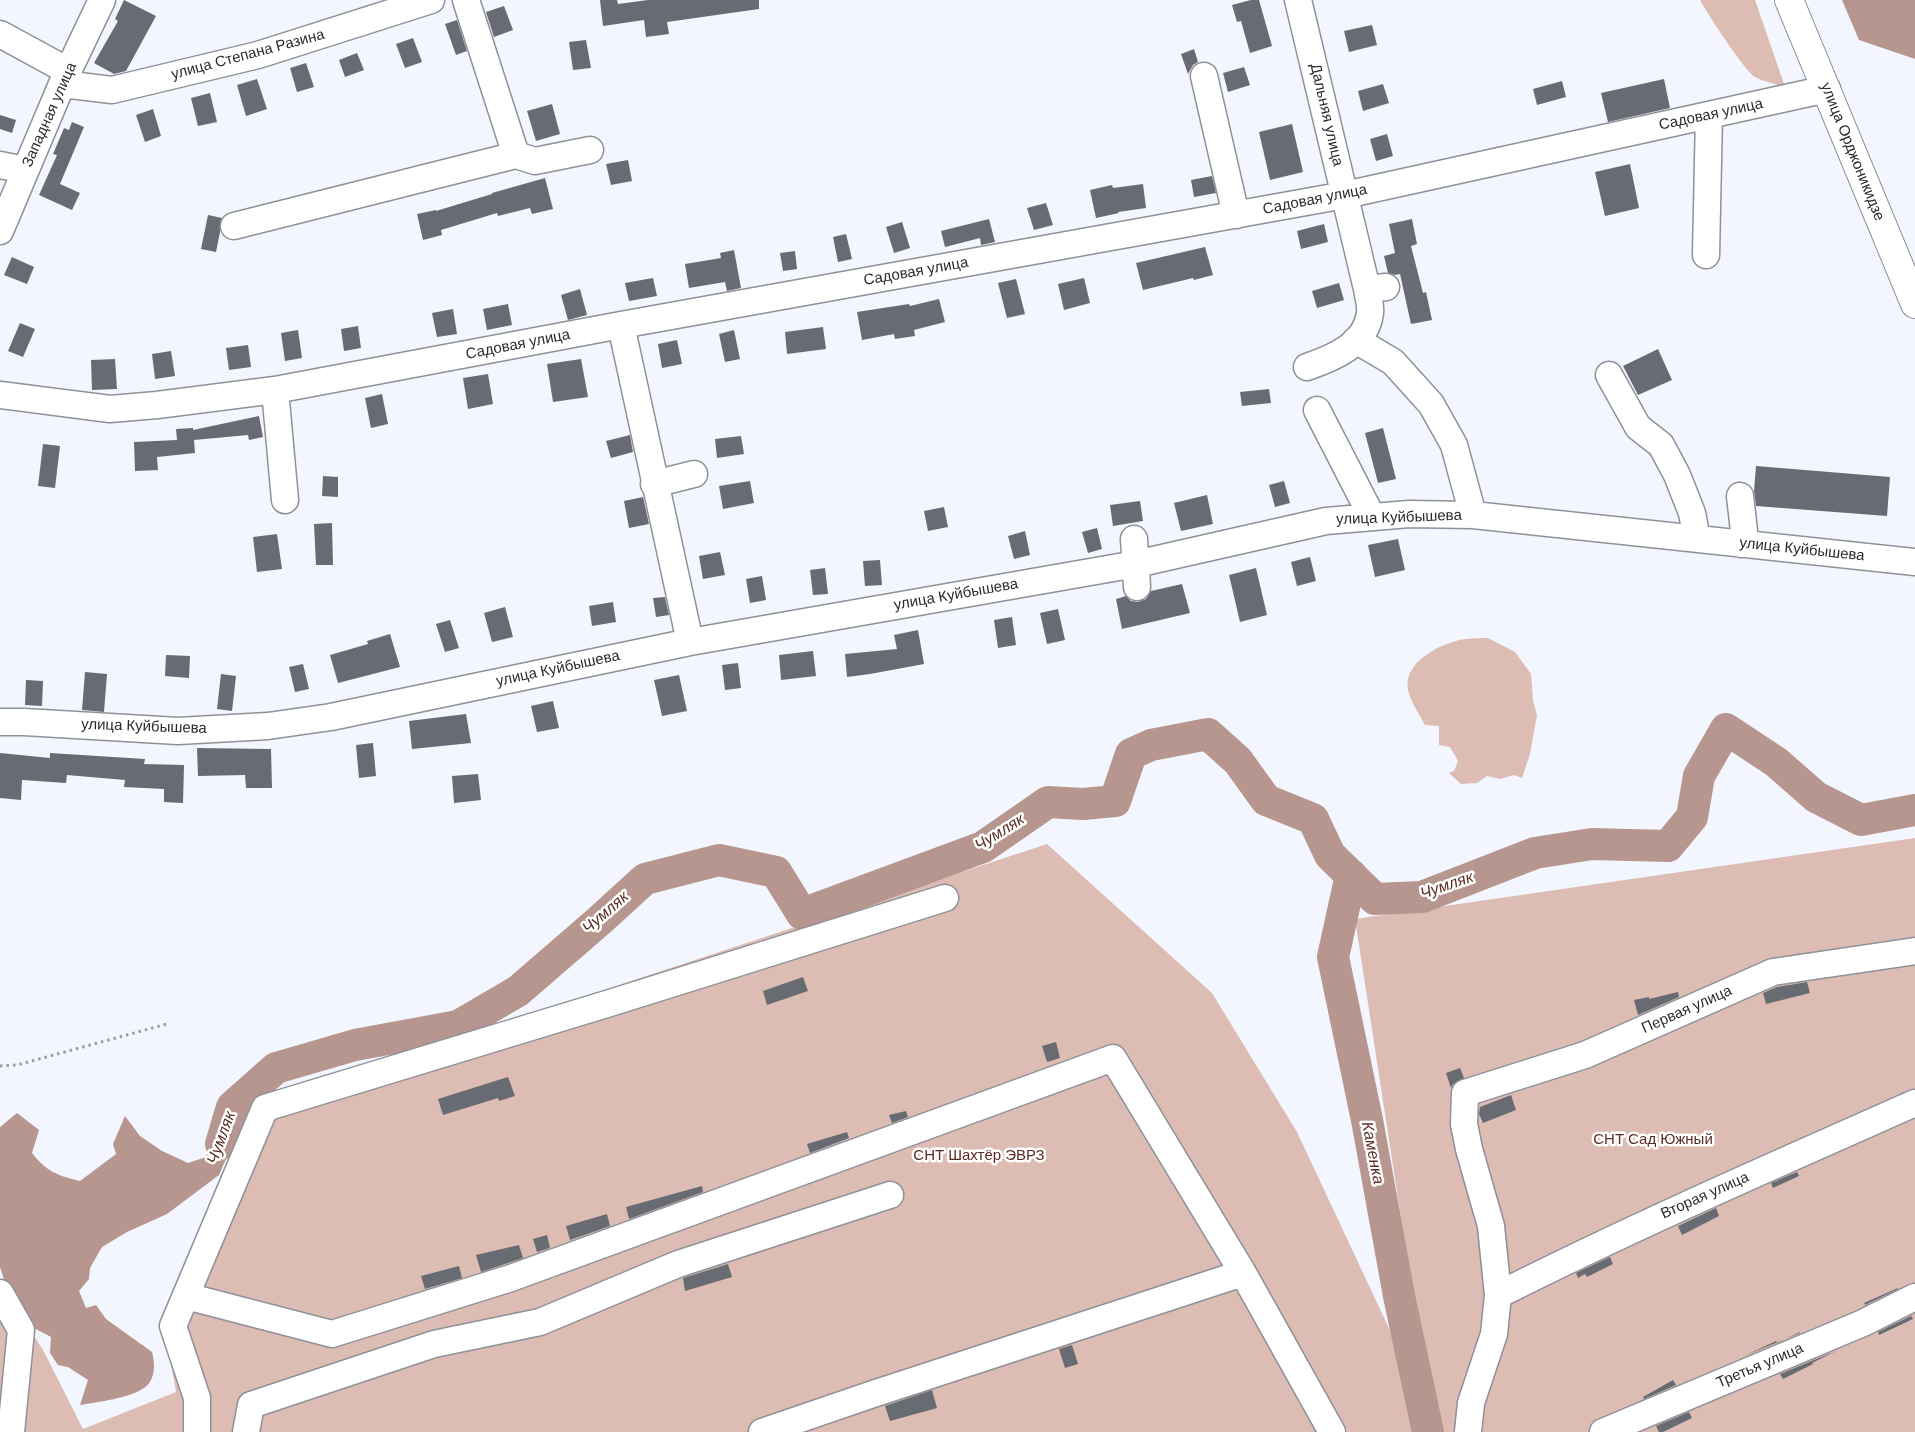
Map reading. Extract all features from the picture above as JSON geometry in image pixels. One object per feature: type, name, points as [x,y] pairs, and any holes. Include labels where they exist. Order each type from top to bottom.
[{"type":"main road","name":"улица Орджоникидзе","points":[[1790,0],[1915,304]]},
{"type":"street","name":"Западная улица","points":[[0,231],[65,78],[102,0]]},
{"type":"street","name":"улица Степана Разина","points":[[65,78],[112,90],[258,55],[431,0]]},
{"type":"street","points":[[466,0],[516,154]]},
{"type":"street","name":"Дальняя улица","points":[[1298,0],[1345,196],[1376,288],[1363,332],[1356,340]]},
{"type":"street","points":[[0,34],[65,78]]},
{"type":"street","points":[[1204,76],[1236,214]]},
{"type":"street","name":"Садовая улица","points":[[0,395],[110,409],[275,390],[621,325],[1345,196],[1827,89]]},
{"type":"street","points":[[1706,255],[1709,115]]},
{"type":"street","points":[[234,226],[516,154],[535,161],[590,150]]},
{"type":"street","points":[[0,166],[25,170]]},
{"type":"street","points":[[621,325],[654,484],[690,642]]},
{"type":"street","points":[[1306,367],[1328,360],[1348,349],[1356,340],[1393,362],[1431,404],[1454,445],[1473,515]]},
{"type":"street","points":[[1609,375],[1638,427],[1661,445],[1677,475],[1692,513],[1697,539]]},
{"type":"street","points":[[275,390],[285,500]]},
{"type":"street","points":[[1318,410],[1372,517]]},
{"type":"street","points":[[654,484],[694,474]]},
{"type":"street","points":[[1740,496],[1744,531],[1741,544]]},
{"type":"street","name":"улица Куйбышева","points":[[0,722],[178,731],[268,726],[331,716],[690,642],[1135,563],[1326,521],[1372,517],[1409,514],[1473,515],[1915,562]]},
{"type":"street","points":[[197,1432],[197,1398],[174,1326],[265,1108],[628,998],[945,898]]},
{"type":"street","name":"Первая улица","points":[[1498,1294],[1491,1226],[1469,1149],[1464,1124],[1465,1093],[1585,1055],[1774,972],[1915,951]]},
{"type":"street","points":[[186,1296],[332,1334],[511,1278],[1113,1058],[1243,1273],[1332,1432]]},
{"type":"street","name":"Вторая улица","points":[[1498,1294],[1593,1247],[1695,1200],[1915,1103]]},
{"type":"street","points":[[246,1432],[250,1405],[434,1344],[540,1322],[678,1264],[890,1195]]},
{"type":"street","points":[[762,1432],[1243,1273]]},
{"type":"street","points":[[0,1293],[21,1330],[11,1432]]},
{"type":"street","points":[[1468,1432],[1471,1403],[1494,1334],[1498,1294]]},
{"type":"street","name":"Третья улица","points":[[1603,1432],[1863,1323],[1915,1297]]},
{"type":"path","points":[[0,1066],[17,1065],[167,1024]]},
{"type":"green space","points":[[1700,0],[1755,0],[1785,87],[1759,79],[1750,72],[1726,41]]},
{"type":"green space","points":[[1488,638],[1515,652],[1531,674],[1533,701],[1537,715],[1530,754],[1522,778],[1514,775],[1500,779],[1487,776],[1477,783],[1461,784],[1449,773],[1454,771],[1458,761],[1450,747],[1439,745],[1439,726],[1425,725],[1409,694],[1408,680],[1411,671],[1418,662],[1436,649],[1456,641]]},
{"type":"green space","name":"СНТ Сад Южный","points":[[1915,838],[1915,1432],[1434,1432],[1355,919]]},
{"type":"green space","name":"СНТ Шахтёр ЭВРЗ","points":[[1047,844],[1212,993],[1297,1132],[1394,1339],[1431,1432],[0,1432],[0,1282],[43,1350],[83,1429],[176,1392],[164,1322],[267,1101]]},
{"type":"water","points":[[1842,0],[1915,0],[1915,59],[1859,40]]},
{"type":"water","points":[[228,1094],[241,1110],[241,1125],[219,1175],[167,1214],[127,1232],[102,1247],[90,1268],[89,1279],[79,1291],[86,1308],[96,1305],[106,1319],[152,1352],[154,1366],[151,1381],[144,1388],[131,1394],[80,1405],[88,1380],[68,1367],[58,1365],[50,1353],[51,1337],[32,1327],[5,1283],[0,1267],[0,1127],[17,1113],[39,1130],[32,1153],[37,1159],[53,1172],[80,1181],[116,1154],[113,1144],[125,1116],[140,1136],[162,1151],[188,1163],[206,1157],[213,1132],[214,1115]]},
{"type":"building","points":[[124,0],[156,16],[126,71],[114,74],[94,63],[118,21],[115,19]]},
{"type":"building","points":[[600,0],[617,0],[618,4],[648,0],[759,0],[759,9],[667,22],[669,34],[646,37],[644,20],[603,26]]},
{"type":"building","points":[[1259,0],[1272,46],[1250,53],[1241,21],[1237,22],[1232,5]]},
{"type":"building","points":[[504,6],[513,30],[494,37],[486,12]]},
{"type":"building","points":[[457,20],[467,51],[456,55],[445,24]]},
{"type":"building","points":[[1372,25],[1377,45],[1349,52],[1344,31]]},
{"type":"building","points":[[413,38],[422,62],[405,68],[396,44]]},
{"type":"building","points":[[586,40],[591,68],[573,70],[569,42]]},
{"type":"building","points":[[1194,49],[1198,62],[1193,65],[1188,74],[1181,54]]},
{"type":"building","points":[[357,53],[364,70],[345,77],[339,60]]},
{"type":"building","points":[[306,63],[314,87],[297,92],[290,68]]},
{"type":"building","points":[[1244,67],[1250,85],[1228,92],[1223,73]]},
{"type":"building","points":[[257,79],[267,109],[246,116],[237,85]]},
{"type":"building","points":[[1664,79],[1670,108],[1608,122],[1601,93]]},
{"type":"building","points":[[1562,81],[1566,97],[1537,105],[1533,89]]},
{"type":"building","points":[[1383,84],[1389,103],[1363,111],[1358,91]]},
{"type":"building","points":[[210,93],[217,122],[198,126],[191,98]]},
{"type":"building","points":[[552,104],[560,134],[536,141],[527,111]]},
{"type":"building","points":[[153,109],[161,136],[145,142],[136,115]]},
{"type":"building","points":[[0,115],[16,120],[12,133],[0,129]]},
{"type":"building","points":[[72,122],[84,127],[60,184],[80,193],[72,210],[39,195],[57,155],[53,154],[64,128],[69,130]]},
{"type":"building","points":[[1292,124],[1303,172],[1270,180],[1259,132]]},
{"type":"building","points":[[1387,134],[1393,156],[1376,161],[1370,139]]},
{"type":"building","points":[[628,160],[632,181],[611,185],[606,164]]},
{"type":"building","points":[[1630,164],[1639,208],[1605,216],[1595,172]]},
{"type":"building","points":[[1212,176],[1216,193],[1194,197],[1191,180]]},
{"type":"building","points":[[545,178],[553,209],[532,214],[530,208],[498,216],[497,213],[441,230],[442,235],[423,240],[417,214],[436,211]]},
{"type":"building","points":[[1143,184],[1146,208],[1118,212],[1096,218],[1090,190],[1112,185],[1113,188]]},
{"type":"building","points":[[1046,203],[1053,225],[1034,230],[1027,208]]},
{"type":"building","points":[[208,215],[222,218],[216,252],[201,249]]},
{"type":"building","points":[[989,219],[995,242],[981,245],[980,238],[945,247],[941,231]]},
{"type":"building","points":[[1412,219],[1417,244],[1411,246],[1423,293],[1426,292],[1432,320],[1411,324],[1400,274],[1388,273],[1384,256],[1395,253],[1389,224]]},
{"type":"building","points":[[902,222],[910,248],[894,253],[886,227]]},
{"type":"building","points":[[1324,224],[1328,242],[1301,249],[1297,231]]},
{"type":"building","points":[[846,234],[852,259],[838,262],[833,237]]},
{"type":"building","points":[[1205,247],[1213,275],[1143,290],[1136,263]]},
{"type":"building","points":[[734,250],[741,288],[727,291],[725,282],[689,288],[685,264],[721,258],[720,253]]},
{"type":"building","points":[[795,251],[797,269],[783,271],[780,253]]},
{"type":"building","points":[[12,257],[34,267],[27,284],[4,275]]},
{"type":"building","points":[[653,278],[657,296],[629,301],[625,283]]},
{"type":"building","points":[[1084,278],[1090,303],[1064,310],[1058,284]]},
{"type":"building","points":[[1016,279],[1025,314],[1007,318],[998,283]]},
{"type":"building","points":[[1339,283],[1344,300],[1317,308],[1312,291]]},
{"type":"building","points":[[580,289],[587,315],[568,320],[561,295]]},
{"type":"building","points":[[939,299],[945,322],[914,330],[915,336],[895,339],[894,334],[862,340],[857,312],[909,304],[910,306]]},
{"type":"building","points":[[508,304],[512,325],[487,330],[483,309]]},
{"type":"building","points":[[453,309],[457,334],[437,337],[432,313]]},
{"type":"building","points":[[20,323],[35,329],[23,357],[8,351]]},
{"type":"building","points":[[358,326],[361,348],[344,351],[341,329]]},
{"type":"building","points":[[823,327],[826,349],[787,354],[785,332]]},
{"type":"building","points":[[298,330],[302,358],[285,361],[281,333]]},
{"type":"building","points":[[734,330],[740,359],[725,362],[719,334]]},
{"type":"building","points":[[677,340],[682,364],[662,368],[658,344]]},
{"type":"building","points":[[248,345],[251,367],[229,370],[226,348]]},
{"type":"building","points":[[1658,349],[1672,380],[1638,395],[1623,366]]},
{"type":"building","points":[[171,351],[175,376],[155,379],[152,354]]},
{"type":"building","points":[[115,359],[117,389],[92,390],[91,360]]},
{"type":"building","points":[[581,359],[588,397],[553,402],[547,364]]},
{"type":"building","points":[[488,374],[493,404],[468,409],[463,378]]},
{"type":"building","points":[[1269,389],[1271,403],[1242,406],[1240,392]]},
{"type":"building","points":[[382,394],[388,424],[371,428],[365,398]]},
{"type":"building","points":[[259,416],[263,437],[249,440],[248,435],[194,440],[195,453],[157,457],[158,470],[135,471],[134,442],[177,440],[176,429],[193,428],[193,430]]},
{"type":"building","points":[[1383,428],[1396,479],[1378,483],[1365,433]]},
{"type":"building","points":[[630,435],[633,452],[611,458],[606,441]]},
{"type":"building","points":[[741,436],[744,454],[717,458],[715,439]]},
{"type":"building","points":[[43,444],[60,446],[55,488],[38,486]]},
{"type":"building","points":[[1756,466],[1890,477],[1887,516],[1756,506],[1754,491]]},
{"type":"building","points":[[323,476],[338,477],[338,497],[322,496]]},
{"type":"building","points":[[750,481],[754,503],[723,509],[719,486]]},
{"type":"building","points":[[1284,481],[1290,503],[1275,507],[1269,485]]},
{"type":"building","points":[[1207,495],[1213,524],[1181,531],[1174,503]]},
{"type":"building","points":[[643,497],[649,524],[629,528],[624,501]]},
{"type":"building","points":[[1140,501],[1143,521],[1113,526],[1110,505]]},
{"type":"building","points":[[944,507],[948,527],[928,531],[924,511]]},
{"type":"building","points":[[332,523],[333,565],[316,565],[314,524]]},
{"type":"building","points":[[1097,528],[1102,549],[1088,553],[1082,532]]},
{"type":"building","points":[[1025,531],[1030,555],[1014,559],[1008,536]]},
{"type":"building","points":[[277,534],[282,569],[257,572],[253,537]]},
{"type":"building","points":[[1398,539],[1405,570],[1375,577],[1368,545]]},
{"type":"building","points":[[720,552],[725,575],[703,579],[699,556]]},
{"type":"building","points":[[1310,557],[1316,581],[1297,586],[1291,562]]},
{"type":"building","points":[[880,560],[882,585],[865,586],[863,561]]},
{"type":"building","points":[[825,568],[828,594],[813,595],[810,570]]},
{"type":"building","points":[[1256,568],[1267,615],[1240,622],[1229,575]]},
{"type":"building","points":[[762,576],[766,600],[750,603],[746,579]]},
{"type":"building","points":[[1182,584],[1190,613],[1122,629],[1116,599],[1126,596],[1131,601],[1138,602],[1146,599],[1151,591]]},
{"type":"building","points":[[665,597],[669,615],[656,617],[653,598]]},
{"type":"building","points":[[613,602],[616,622],[592,626],[589,606]]},
{"type":"building","points":[[505,607],[513,637],[492,642],[484,613]]},
{"type":"building","points":[[1058,609],[1065,640],[1047,644],[1040,613]]},
{"type":"building","points":[[1012,617],[1016,645],[998,648],[994,620]]},
{"type":"building","points":[[450,620],[459,648],[445,652],[436,624]]},
{"type":"building","points":[[918,630],[924,664],[847,677],[845,654],[897,649],[894,635]]},
{"type":"building","points":[[390,634],[400,667],[338,683],[330,655],[368,644],[367,641]]},
{"type":"building","points":[[813,651],[816,676],[781,680],[779,655]]},
{"type":"building","points":[[166,655],[190,656],[189,678],[165,676]]},
{"type":"building","points":[[738,663],[741,688],[725,690],[722,665]]},
{"type":"building","points":[[303,664],[309,689],[295,692],[289,667]]},
{"type":"building","points":[[85,672],[107,674],[104,712],[82,710]]},
{"type":"building","points":[[221,674],[236,676],[232,711],[217,709]]},
{"type":"building","points":[[679,675],[687,711],[662,716],[654,680]]},
{"type":"building","points":[[26,680],[43,681],[42,706],[25,705]]},
{"type":"building","points":[[553,701],[559,728],[537,732],[531,706]]},
{"type":"building","points":[[466,714],[471,743],[412,749],[409,721]]},
{"type":"building","points":[[373,743],[376,776],[359,778],[356,745]]},
{"type":"building","points":[[197,748],[271,749],[272,788],[246,788],[245,775],[198,776]]},
{"type":"building","points":[[0,753],[50,758],[50,753],[145,759],[144,764],[184,765],[183,803],[164,802],[164,789],[124,787],[125,780],[67,775],[66,783],[22,780],[21,800],[0,798]]},
{"type":"building","points":[[478,774],[481,800],[454,803],[452,776]]},
{"type":"building","points":[[803,977],[808,991],[767,1005],[763,991]]},
{"type":"building","points":[[1807,982],[1810,993],[1766,1004],[1763,993],[1777,987]]},
{"type":"building","points":[[1678,992],[1679,997],[1638,1015],[1634,1000],[1649,997],[1649,999]]},
{"type":"building","points":[[1056,1042],[1060,1058],[1047,1062],[1042,1046]]},
{"type":"building","points":[[1460,1068],[1464,1078],[1453,1084],[1451,1088],[1446,1073]]},
{"type":"building","points":[[508,1077],[515,1096],[499,1101],[498,1098],[443,1115],[438,1099]]},
{"type":"building","points":[[1511,1095],[1516,1110],[1483,1123],[1479,1114],[1480,1107]]},
{"type":"building","points":[[906,1111],[908,1117],[892,1123],[889,1115]]},
{"type":"building","points":[[847,1132],[849,1138],[810,1153],[807,1144]]},
{"type":"building","points":[[1797,1172],[1799,1176],[1773,1188],[1771,1183]]},
{"type":"building","points":[[702,1186],[703,1192],[629,1219],[626,1207]]},
{"type":"building","points":[[1716,1208],[1719,1216],[1682,1235],[1678,1226]]},
{"type":"building","points":[[607,1214],[610,1226],[570,1240],[566,1226]]},
{"type":"building","points":[[547,1235],[550,1248],[537,1252],[533,1239]]},
{"type":"building","points":[[519,1245],[523,1258],[481,1272],[476,1255]]},
{"type":"building","points":[[1610,1257],[1613,1264],[1587,1277],[1585,1274],[1578,1278],[1576,1273]]},
{"type":"building","points":[[728,1264],[732,1277],[685,1291],[683,1278]]},
{"type":"building","points":[[459,1266],[462,1278],[425,1289],[421,1276]]},
{"type":"building","points":[[1898,1288],[1865,1305],[1864,1303]]},
{"type":"building","points":[[1911,1316],[1913,1319],[1879,1335],[1878,1332]]},
{"type":"building","points":[[1776,1341],[1777,1343],[1744,1356]]},
{"type":"building","points":[[1072,1345],[1078,1364],[1065,1368],[1059,1349]]},
{"type":"building","points":[[1836,1351],[1783,1379],[1780,1374]]},
{"type":"building","points":[[1673,1380],[1676,1385],[1644,1399],[1643,1397]]},
{"type":"building","points":[[932,1390],[937,1408],[890,1421],[885,1406]]},
{"type":"building","points":[[1689,1412],[1692,1418],[1663,1432],[1659,1432],[1656,1426]]},
{"type":"waterway","name":"Чумляк","points":[[221,1144],[232,1107],[276,1068],[355,1045],[458,1026],[518,991],[645,879],[719,860],[776,872],[802,914],[983,847],[1048,802],[1083,804],[1115,801],[1131,754],[1151,745],[1208,734],[1238,761],[1266,800],[1313,819],[1330,855],[1375,899],[1422,897],[1535,853],[1592,844],[1668,846],[1692,817],[1699,776],[1726,729],[1776,762],[1816,797],[1861,820],[1915,810]]},
{"type":"waterway","name":"Каменка","points":[[1351,875],[1333,957],[1367,1120],[1399,1296],[1428,1432]]}]
